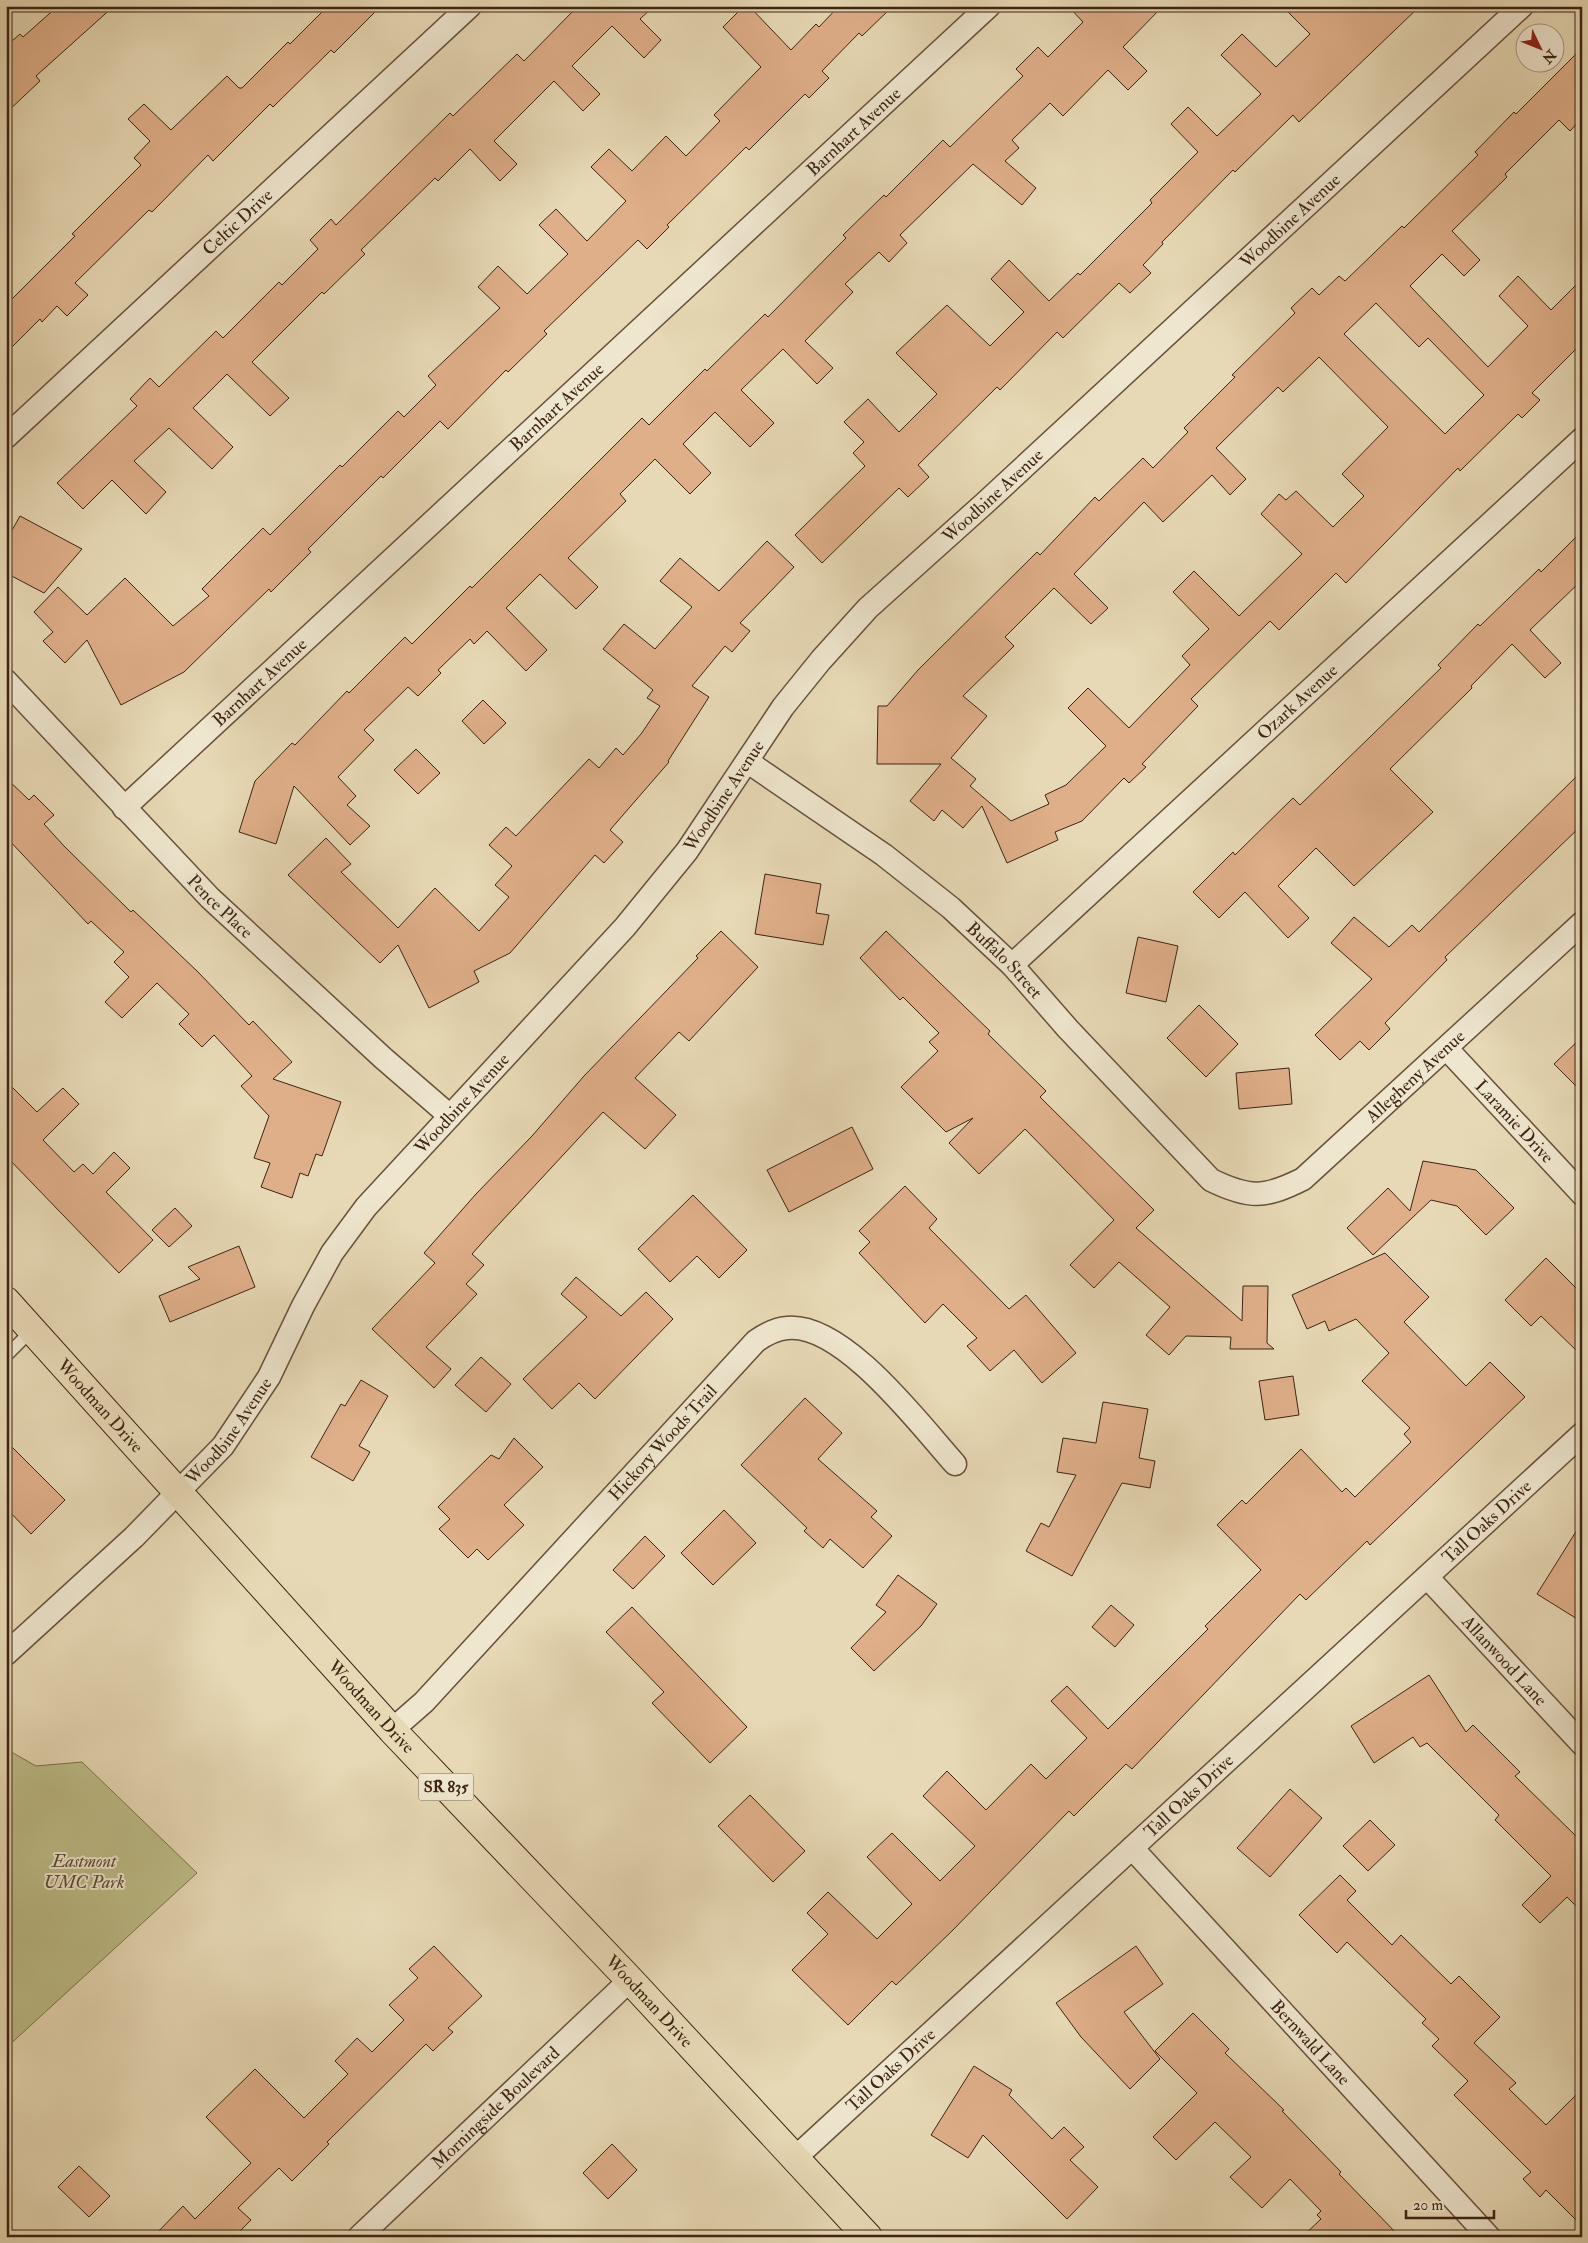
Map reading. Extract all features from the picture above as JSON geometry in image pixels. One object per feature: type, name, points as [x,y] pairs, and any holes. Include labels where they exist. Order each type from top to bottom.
[{"type":"main road","name":"Woodman Drive","points":[[6,1300],[392,1730],[630,1980],[868,2237]]},
{"type":"street","name":"Celtic Drive","points":[[6,437],[470,6]]},
{"type":"street","name":"Barnhart Avenue","points":[[124,808],[990,6]]},
{"type":"street","name":"Woodbine Avenue","points":[[6,1654],[134,1537],[223,1446],[269,1377],[303,1306],[332,1253],[366,1206],[625,927],[687,851],[783,708],[821,660],[868,608],[993,497],[1522,6]]},
{"type":"street","name":"Ozark Avenue","points":[[1012,965],[1582,439]]},
{"type":"street","name":"Pence Place","points":[[6,681],[210,898],[383,1058],[450,1116]]},
{"type":"street","name":"Buffalo Street","points":[[748,762],[884,855],[951,908],[1012,965],[1068,1029],[1211,1180],[1233,1191]]},
{"type":"street","name":"Allegheny Avenue","points":[[1233,1191],[1257,1195],[1278,1191],[1303,1178],[1447,1049],[1582,923]]},
{"type":"street","name":"Laramie Drive","points":[[1447,1049],[1582,1194]]},
{"type":"street","name":"Hickory Woods Trail","points":[[392,1730],[424,1702],[756,1341],[772,1331],[790,1328],[816,1333],[840,1344],[866,1366],[955,1464]]},
{"type":"street","name":"Tall Oaks Drive","points":[[795,2158],[1582,1434]]},
{"type":"street","name":"Allanwood Lane","points":[[1428,1577],[1582,1744]]},
{"type":"street","name":"Bernwald Lane","points":[[1132,1848],[1490,2237]]},
{"type":"street","name":"Morningside Boulevard","points":[[359,2237],[630,1980]]},
{"type":"lane","points":[[6,1356],[33,1329]]},
{"type":"green space","name":"Eastmont UMC Park","points":[[6,1749],[36,1766],[82,1762],[197,1873],[6,2048]]},
{"type":"building","points":[[58,6],[114,6],[36,76],[40,81],[6,113],[6,46],[20,34],[23,37]]},
{"type":"building","points":[[328,6],[381,6],[334,53],[331,50],[273,107],[270,104],[213,161],[208,155],[152,212],[149,210],[75,283],[88,295],[67,316],[57,306],[42,322],[40,319],[6,353],[6,305],[75,236],[72,234],[141,165],[134,158],[150,141],[128,119],[144,104],[171,130],[227,76],[239,88],[242,88],[288,42],[290,44]]},
{"type":"building","points":[[578,6],[654,6],[640,19],[661,40],[644,58],[612,26],[572,66],[600,94],[583,111],[554,81],[494,141],[517,164],[500,181],[470,149],[438,181],[435,178],[361,250],[365,254],[324,294],[322,292],[252,362],[289,398],[270,416],[227,374],[193,408],[233,447],[212,469],[169,428],[134,461],[166,492],[146,514],[112,480],[83,509],[57,483],[137,406],[130,399],[150,378],[159,387],[216,331],[223,338],[279,282],[282,285],[318,249],[310,240],[331,219],[336,225],[450,113],[453,116],[517,54],[524,61]]},
{"type":"building","points":[[744,6],[749,6],[791,50],[816,24],[819,27],[839,6],[893,6],[862,36],[859,33],[822,71],[829,78],[809,98],[805,94],[749,150],[746,147],[667,225],[669,227],[647,249],[638,240],[544,331],[547,334],[508,372],[506,370],[448,429],[440,421],[383,478],[381,476],[308,549],[311,552],[271,592],[269,589],[184,672],[121,705],[87,640],[65,663],[43,641],[53,632],[34,612],[58,587],[87,615],[125,578],[173,626],[209,596],[202,589],[263,528],[270,535],[340,465],[342,467],[398,411],[404,417],[436,385],[428,376],[500,308],[478,287],[498,266],[527,294],[568,254],[539,225],[556,209],[587,241],[626,201],[591,167],[609,149],[632,171],[666,136],[686,156],[720,121],[714,115],[761,67],[723,27]]},
{"type":"building","points":[[1068,6],[1163,6],[1123,47],[1147,71],[1128,90],[1108,70],[1063,116],[1050,103],[1012,140],[1019,148],[1005,161],[1036,188],[1022,205],[973,164],[900,235],[907,243],[889,262],[879,252],[845,284],[853,292],[805,341],[833,368],[817,384],[783,349],[741,390],[774,423],[750,447],[715,412],[683,444],[711,473],[690,494],[655,459],[620,494],[626,501],[568,558],[598,587],[576,609],[540,574],[506,608],[547,650],[526,671],[487,631],[474,644],[470,639],[438,670],[441,673],[418,696],[408,687],[364,730],[374,740],[338,777],[356,796],[347,805],[370,826],[350,845],[294,786],[276,844],[239,832],[255,781],[292,743],[295,745],[347,691],[349,693],[405,637],[412,644],[470,586],[472,588],[642,418],[649,425],[705,369],[707,371],[765,314],[768,317],[846,238],[843,235],[884,195],[886,197],[943,140],[950,147],[1023,76],[1016,69],[1038,47],[1048,57],[1083,22]]},
{"type":"building","points":[[1282,6],[1420,6],[1299,122],[1293,115],[1235,172],[1233,170],[1162,242],[1163,244],[1143,265],[1151,273],[1130,293],[1119,283],[1063,338],[1057,332],[1000,390],[997,387],[918,465],[929,477],[908,497],[899,488],[822,563],[795,535],[865,466],[853,453],[864,442],[844,422],[868,399],[899,432],[937,394],[896,353],[947,305],[990,346],[1024,312],[991,279],[1009,260],[1049,301],[1078,273],[1080,275],[1152,203],[1150,200],[1198,152],[1171,124],[1188,107],[1217,136],[1261,94],[1221,55],[1242,34],[1276,67],[1310,34]]},
{"type":"building","points":[[1582,48],[1582,118],[1570,131],[1559,120],[1505,174],[1507,177],[1452,231],[1480,260],[1464,276],[1442,254],[1410,286],[1488,367],[1528,326],[1499,296],[1518,276],[1551,310],[1582,279],[1582,343],[1532,393],[1540,400],[1522,418],[1518,414],[1460,471],[1458,468],[1346,583],[1336,573],[1279,630],[1270,621],[1191,699],[1198,706],[1142,764],[1146,767],[1129,783],[1124,778],[1082,821],[1055,832],[1058,840],[1007,863],[982,806],[963,828],[942,810],[934,821],[910,801],[941,764],[877,764],[878,706],[887,706],[918,670],[1037,552],[1040,555],[1095,497],[1099,501],[1143,458],[1153,468],[1188,432],[1184,428],[1235,377],[1232,375],[1295,313],[1291,308],[1312,288],[1319,295],[1339,276],[1345,281],[1402,226],[1404,228],[1478,155],[1475,152],[1514,112],[1516,114],[1558,72],[1566,72],[1566,64]],"holes":[[[1376,303],[1419,347],[1428,338],[1484,395],[1445,434],[1344,334]],[[1319,357],[1388,427],[1342,474],[1364,496],[1333,527],[1296,491],[1286,500],[1279,494],[1261,514],[1302,554],[1239,616],[1194,571],[1173,592],[1209,629],[1182,656],[1190,665],[1129,728],[1088,688],[1068,708],[1106,746],[1066,785],[1045,795],[1049,804],[1011,821],[970,786],[976,779],[951,758],[987,716],[963,696],[1014,646],[1005,637],[1054,588],[1091,624],[1108,608],[1074,574],[1144,502],[1163,522],[1212,475],[1230,495],[1246,479],[1216,448],[1278,387],[1283,392]]]},
{"type":"building","points":[[20,516],[82,549],[44,593],[6,573],[6,541]]},
{"type":"building","points":[[1582,531],[1582,580],[1530,630],[1561,663],[1545,678],[1512,644],[1471,686],[1472,688],[1390,769],[1433,812],[1354,886],[1316,848],[1278,886],[1309,918],[1288,938],[1245,892],[1219,918],[1193,892],[1233,852],[1235,855],[1293,798],[1300,805],[1441,668],[1438,665],[1478,624],[1480,626],[1539,569],[1541,572]]},
{"type":"building","points":[[767,541],[794,567],[740,623],[750,631],[732,652],[725,646],[692,686],[709,697],[669,762],[610,830],[623,842],[604,863],[595,855],[510,953],[474,971],[479,982],[429,1008],[398,945],[380,963],[288,875],[326,838],[351,864],[341,872],[398,928],[435,888],[479,931],[509,897],[495,885],[512,866],[489,845],[506,827],[516,836],[589,759],[599,768],[616,748],[623,755],[641,734],[660,706],[647,698],[653,690],[603,649],[624,624],[655,649],[692,607],[660,581],[680,558],[719,591]]},
{"type":"building","points":[[483,700],[506,723],[484,744],[462,721]]},
{"type":"building","points":[[416,749],[440,773],[418,794],[394,770]]},
{"type":"building","points":[[1582,771],[1582,825],[1445,957],[1447,960],[1385,1023],[1390,1029],[1369,1050],[1360,1041],[1340,1060],[1315,1035],[1372,979],[1331,943],[1354,917],[1389,947],[1412,925],[1419,932]]},
{"type":"building","points":[[6,778],[29,800],[34,795],[54,815],[44,824],[64,846],[131,912],[133,910],[198,972],[249,1025],[253,1021],[292,1062],[273,1079],[341,1102],[322,1156],[316,1154],[308,1176],[300,1173],[292,1198],[261,1187],[270,1163],[254,1158],[269,1116],[241,1086],[252,1076],[214,1035],[202,1047],[179,1024],[189,1014],[157,983],[122,1018],[105,1002],[129,977],[114,962],[124,952],[91,921],[88,924],[6,837]]},
{"type":"building","points":[[765,874],[821,884],[816,913],[829,915],[823,945],[755,934]]},
{"type":"building","points":[[721,931],[758,967],[689,1041],[679,1032],[635,1078],[676,1115],[645,1149],[603,1112],[472,1254],[484,1265],[466,1284],[477,1294],[426,1347],[451,1369],[434,1388],[372,1329],[435,1263],[424,1253],[476,1194],[532,1136],[584,1076],[698,958],[696,956]]},
{"type":"building","points":[[886,931],[990,1031],[988,1034],[1046,1091],[1040,1097],[1154,1210],[1136,1228],[1242,1321],[1243,1286],[1268,1286],[1267,1343],[1274,1349],[1230,1349],[1231,1337],[1186,1336],[1169,1355],[1146,1335],[1170,1307],[1119,1262],[1094,1288],[1070,1265],[1114,1220],[1025,1129],[979,1174],[949,1143],[973,1118],[946,1132],[901,1087],[938,1051],[929,1042],[939,1033],[903,997],[900,1000],[860,958]]},
{"type":"building","points":[[1138,937],[1178,946],[1166,1002],[1126,993]]},
{"type":"building","points":[[1199,1005],[1238,1044],[1206,1077],[1167,1038]]},
{"type":"building","points":[[1582,1037],[1582,1092],[1554,1064]]},
{"type":"building","points":[[1289,1068],[1292,1104],[1239,1109],[1236,1073]]},
{"type":"building","points":[[6,1081],[37,1112],[63,1088],[79,1104],[43,1140],[74,1172],[83,1164],[93,1174],[114,1152],[130,1168],[106,1192],[153,1240],[119,1273],[6,1156]]},
{"type":"building","points":[[852,1127],[873,1169],[789,1212],[767,1170]]},
{"type":"building","points":[[1423,1161],[1476,1170],[1514,1208],[1486,1235],[1457,1206],[1431,1200],[1373,1255],[1347,1228],[1388,1188],[1410,1211]]},
{"type":"building","points":[[905,1186],[937,1219],[929,1228],[1009,1309],[1026,1295],[1076,1353],[1042,1383],[1014,1350],[990,1371],[967,1346],[977,1338],[943,1304],[925,1323],[859,1253],[870,1242],[859,1231]]},
{"type":"building","points":[[693,1195],[747,1250],[719,1278],[697,1256],[670,1282],[638,1249]]},
{"type":"building","points":[[175,1208],[192,1226],[169,1247],[152,1230]]},
{"type":"building","points":[[239,1246],[255,1287],[170,1322],[159,1296],[200,1279],[188,1267]]},
{"type":"building","points":[[1385,1253],[1429,1297],[1404,1322],[1466,1386],[1490,1362],[1525,1397],[1370,1545],[1367,1541],[1306,1600],[1300,1594],[1132,1769],[1126,1764],[1074,1816],[1069,1811],[952,1931],[896,1985],[892,1981],[848,2025],[792,1970],[828,1934],[807,1913],[828,1892],[877,1939],[912,1904],[867,1857],[892,1833],[940,1881],[975,1846],[923,1796],[947,1771],[986,1810],[1031,1764],[1046,1779],[1087,1738],[1051,1701],[1067,1686],[1108,1729],[1208,1629],[1205,1626],[1261,1570],[1217,1525],[1242,1500],[1246,1504],[1301,1449],[1342,1492],[1346,1488],[1355,1497],[1411,1442],[1404,1434],[1410,1428],[1362,1381],[1389,1353],[1356,1319],[1329,1331],[1325,1321],[1307,1329],[1292,1295]]},
{"type":"building","points":[[1546,1258],[1582,1294],[1582,1356],[1541,1316],[1531,1326],[1505,1300]]},
{"type":"building","points":[[576,1277],[621,1316],[646,1292],[673,1319],[595,1399],[579,1383],[552,1409],[523,1379],[587,1317],[561,1294]]},
{"type":"building","points":[[481,1357],[511,1384],[486,1412],[455,1385]]},
{"type":"building","points":[[1293,1376],[1299,1415],[1265,1420],[1259,1381]]},
{"type":"building","points":[[361,1380],[388,1396],[359,1446],[370,1452],[353,1481],[311,1457],[341,1404],[345,1406]]},
{"type":"building","points":[[805,1398],[842,1433],[818,1459],[877,1511],[871,1517],[892,1536],[863,1568],[830,1539],[823,1548],[804,1531],[807,1528],[741,1465]]},
{"type":"building","points":[[1103,1402],[1148,1409],[1139,1458],[1155,1461],[1150,1488],[1122,1483],[1072,1576],[1026,1551],[1041,1523],[1049,1527],[1076,1475],[1057,1472],[1063,1438],[1096,1443]]},
{"type":"building","points":[[514,1438],[543,1467],[504,1505],[524,1525],[488,1560],[477,1549],[468,1558],[439,1529],[450,1519],[438,1507],[491,1455],[499,1459]]},
{"type":"building","points":[[6,1441],[65,1500],[31,1534],[6,1508]]},
{"type":"building","points":[[724,1510],[756,1543],[713,1585],[681,1553]]},
{"type":"building","points":[[1582,1522],[1582,1622],[1537,1594]]},
{"type":"building","points":[[645,1536],[665,1556],[633,1589],[613,1570]]},
{"type":"building","points":[[898,1575],[937,1604],[921,1626],[874,1671],[851,1648],[886,1612],[876,1605]]},
{"type":"building","points":[[1111,1605],[1134,1625],[1115,1647],[1092,1627]]},
{"type":"building","points":[[632,1607],[747,1727],[710,1763],[652,1703],[664,1692],[606,1632]]},
{"type":"building","points":[[1429,1675],[1466,1732],[1473,1725],[1520,1772],[1515,1776],[1582,1842],[1582,1912],[1567,1897],[1540,1923],[1522,1905],[1551,1876],[1495,1820],[1499,1815],[1427,1743],[1420,1747],[1413,1737],[1374,1763],[1351,1726]]},
{"type":"building","points":[[1290,1789],[1322,1818],[1270,1877],[1237,1848]]},
{"type":"building","points":[[750,1795],[805,1851],[773,1882],[718,1826]]},
{"type":"building","points":[[1370,1820],[1395,1845],[1368,1871],[1343,1846]]},
{"type":"building","points":[[1340,1875],[1356,1891],[1347,1900],[1392,1945],[1401,1935],[1451,1984],[1459,1976],[1500,2017],[1474,2043],[1516,2083],[1509,2089],[1546,2125],[1582,2089],[1582,2226],[1546,2190],[1540,2197],[1523,2179],[1531,2172],[1454,2095],[1468,2081],[1432,2046],[1439,2039],[1422,2023],[1426,2019],[1347,1942],[1337,1953],[1299,1915]]},
{"type":"building","points":[[434,1946],[482,1996],[448,2028],[453,2032],[433,2051],[426,2044],[327,2142],[329,2144],[292,2181],[279,2168],[238,2208],[251,2220],[234,2237],[153,2237],[183,2206],[195,2219],[251,2163],[206,2117],[255,2069],[304,2118],[348,2074],[335,2061],[357,2038],[372,2052],[404,2020],[389,2005],[418,1978],[409,1969]]},
{"type":"building","points":[[1136,1946],[1163,1984],[1124,2012],[1160,2059],[1130,2089],[1081,2037],[1056,2003]]},
{"type":"building","points":[[1193,2013],[1229,2049],[1225,2053],[1284,2110],[1282,2111],[1341,2172],[1339,2174],[1400,2237],[1302,2237],[1321,2219],[1317,2215],[1321,2211],[1290,2179],[1262,2208],[1230,2177],[1251,2157],[1215,2122],[1176,2160],[1153,2137],[1197,2093],[1155,2051]]},
{"type":"building","points":[[974,2066],[1012,2090],[1009,2095],[1052,2139],[1064,2127],[1084,2147],[1070,2160],[1098,2187],[1067,2219],[983,2135],[968,2158],[931,2135]]},
{"type":"building","points":[[612,2144],[637,2170],[608,2199],[583,2173]]},
{"type":"building","points":[[79,2166],[110,2196],[89,2217],[58,2187]]}]
